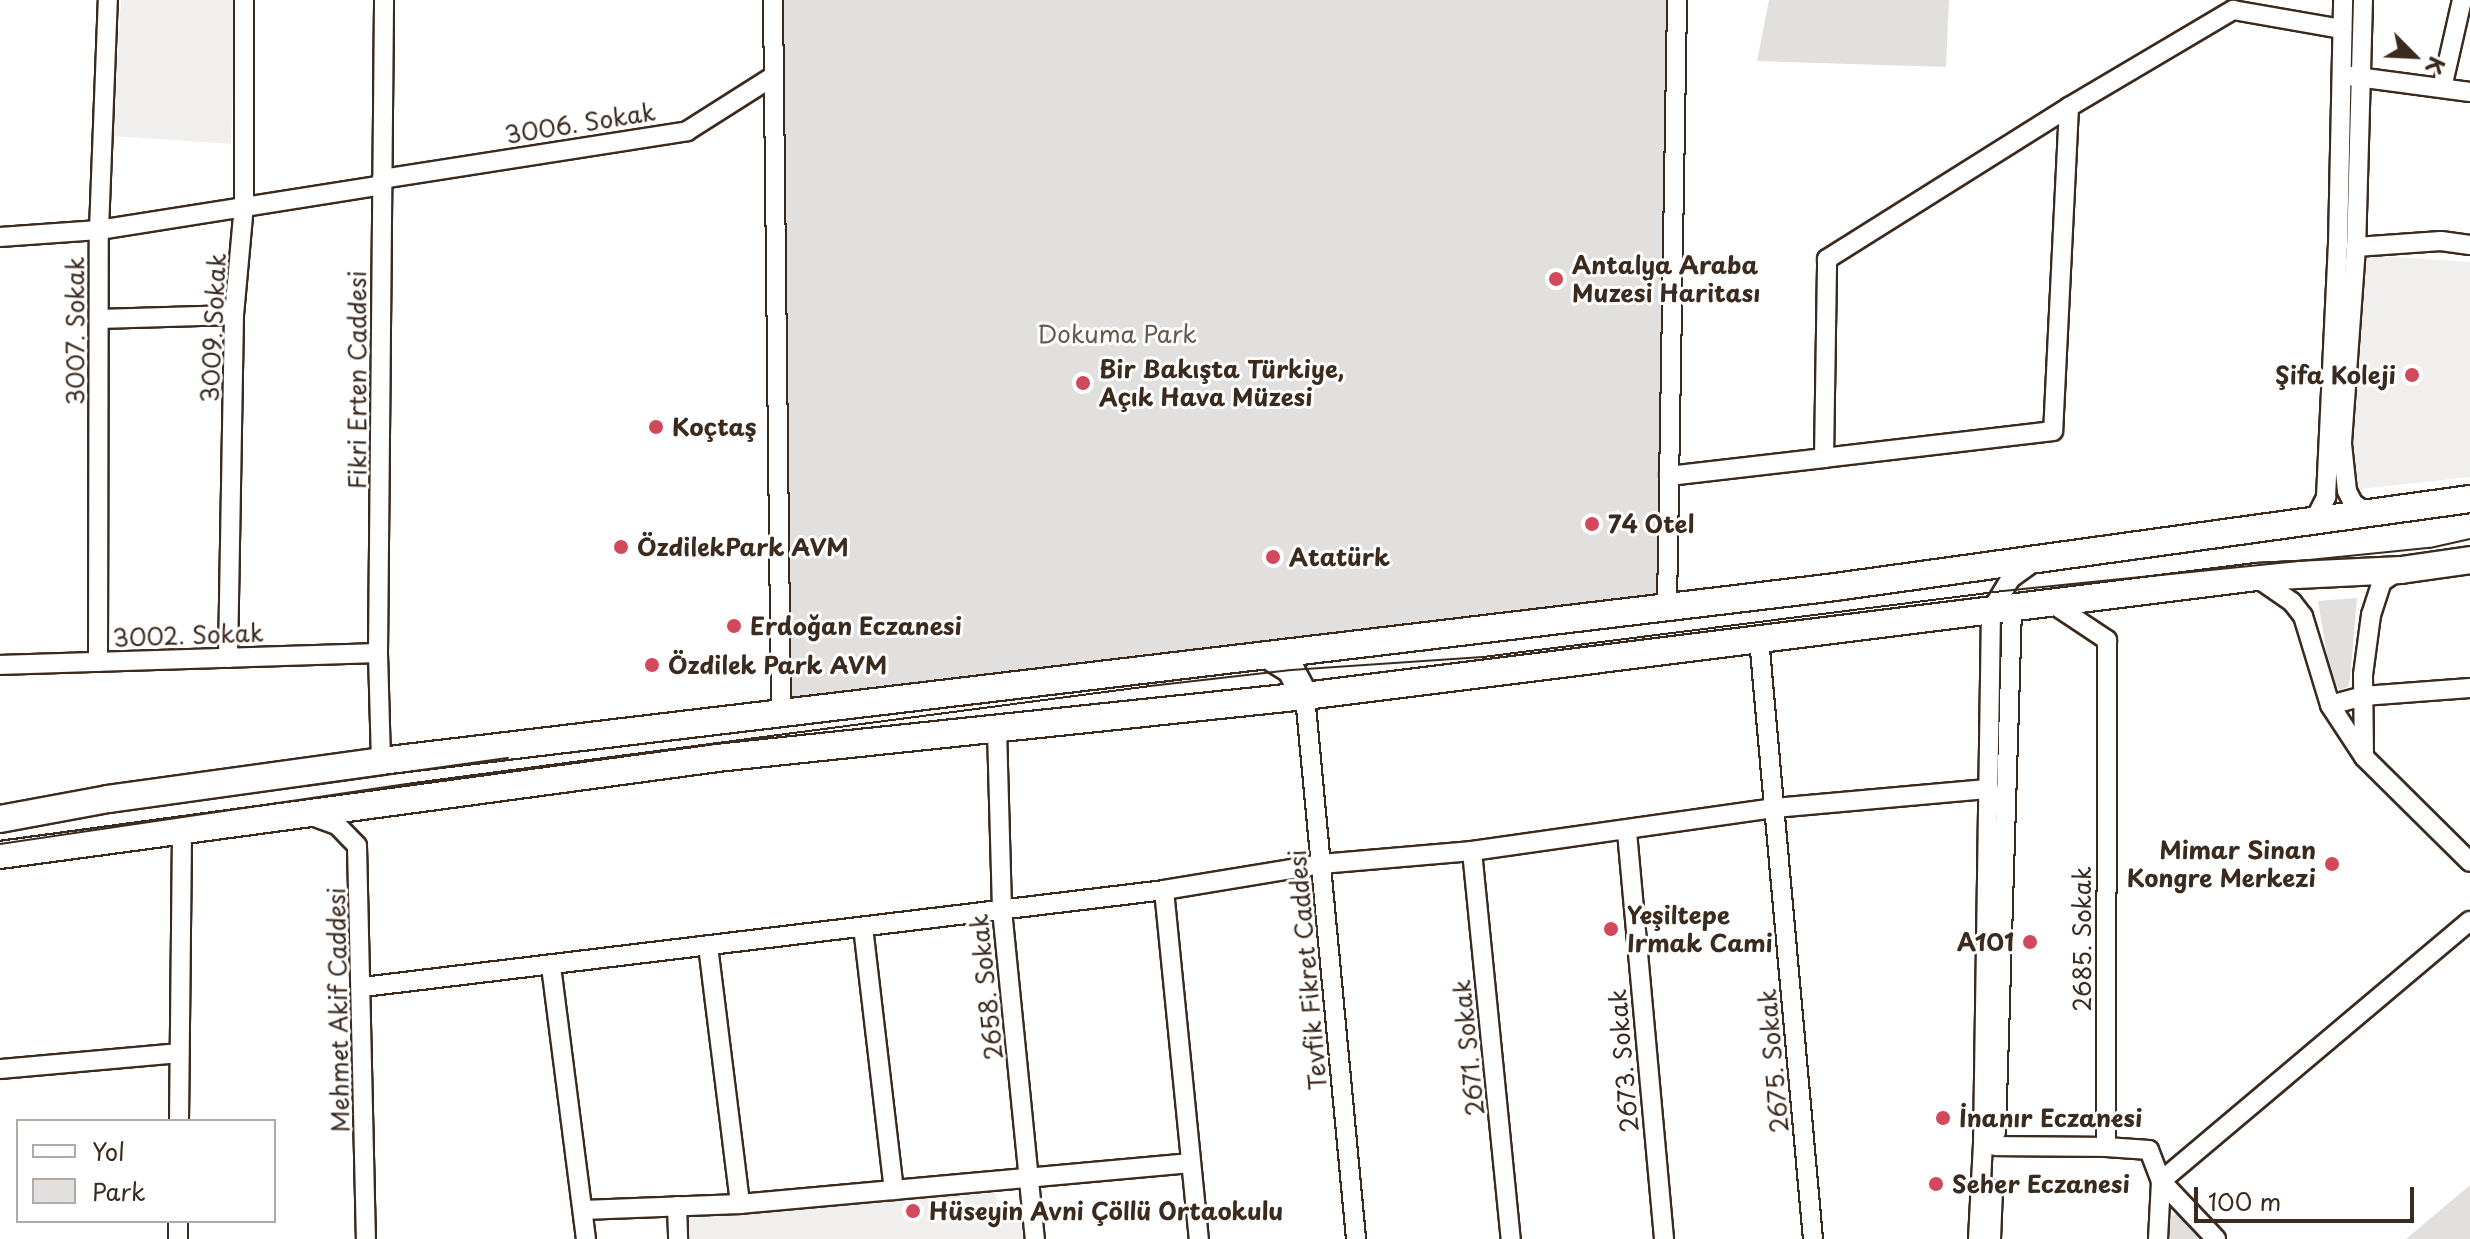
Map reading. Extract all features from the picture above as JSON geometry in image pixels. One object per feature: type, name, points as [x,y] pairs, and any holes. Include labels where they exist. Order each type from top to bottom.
[{"type":"highway","points":[[0,819],[108,799],[381,761],[781,711],[1269,656],[2034,561],[2470,499]]},
{"type":"highway","points":[[0,855],[717,758],[1305,696],[2256,577],[2401,570],[2470,560]]},
{"type":"highway","points":[[1269,656],[1291,670],[1305,696]]},
{"type":"highway","points":[[0,803],[108,799]]},
{"type":"highway","points":[[0,869],[85,845]]},
{"type":"street","name":"3007. Sokak","points":[[98,662],[99,230],[108,0]]},
{"type":"street","name":"3009. Sokak","points":[[228,658],[234,315],[244,205],[244,0]]},
{"type":"street","name":"Fikri Erten Caddesi","points":[[381,761],[378,653],[384,0]]},
{"type":"street","points":[[773,0],[781,711]]},
{"type":"street","points":[[1667,606],[1677,0]]},
{"type":"street","points":[[2315,519],[2326,497],[2335,445],[2356,247],[2352,76],[2342,29],[2343,0]]},
{"type":"street","points":[[2363,0],[2352,76],[2335,445],[2347,491],[2353,503],[2366,512]]},
{"type":"street","points":[[2442,88],[2462,0]]},
{"type":"street","points":[[1824,458],[1827,259],[2231,5],[2342,29]]},
{"type":"street","points":[[2352,76],[2470,92]]},
{"type":"street","name":"3006. Sokak","points":[[0,237],[99,230],[687,131],[772,77]]},
{"type":"street","points":[[1669,476],[2053,431],[2069,107]]},
{"type":"street","points":[[2356,247],[2441,241],[2470,245]]},
{"type":"street","points":[[99,319],[234,315]]},
{"type":"street","points":[[1978,1239],[1989,789],[2002,610],[2010,579],[2034,561]]},
{"type":"street","points":[[2364,757],[2363,696],[2376,593],[2382,582],[2401,570]]},
{"type":"street","points":[[2256,577],[2292,602],[2303,616],[2330,705],[2364,757],[2470,862]]},
{"type":"street","name":"2685. Sokak","points":[[2053,604],[2107,640],[2106,1147]]},
{"type":"street","points":[[1991,1239],[2002,610]]},
{"type":"street","name":"2675. Sokak","points":[[1759,639],[1813,1239]]},
{"type":"street","name":"3002. Sokak","points":[[0,665],[378,653]]},
{"type":"street","points":[[2330,705],[2363,696],[2470,688]]},
{"type":"street","name":"Tevfik Fikret Caddesi","points":[[1305,696],[1356,1239]]},
{"type":"street","name":"2658. Sokak","points":[[997,730],[1002,910],[1035,1239]]},
{"type":"street","points":[[363,987],[1164,890],[1321,864],[1472,851],[1627,832],[1775,808],[1989,789]]},
{"type":"street","name":"Mehmet Akif Caddesi","points":[[302,813],[337,825],[357,846],[363,987],[366,1239]]},
{"type":"street","points":[[179,1119],[182,831]]},
{"type":"street","name":"2673. Sokak","points":[[1627,832],[1664,1239]]},
{"type":"street","name":"2671. Sokak","points":[[1472,851],[1511,1239]]},
{"type":"street","points":[[1164,890],[1199,1239]]},
{"type":"street","points":[[2158,1239],[2161,1181],[2470,921]]},
{"type":"street","points":[[863,927],[894,1190]]},
{"type":"street","points":[[708,946],[740,1204]]},
{"type":"street","points":[[551,966],[586,1239]]},
{"type":"street","points":[[0,1069],[179,1053]]},
{"type":"street","points":[[1995,1146],[2149,1150],[2161,1181],[2216,1239]]},
{"type":"street","points":[[583,1210],[740,1204],[1030,1180],[1190,1163]]},
{"type":"street","points":[[677,1206],[678,1239]]},
{"type":"shaded area","points":[[121,0],[236,0],[231,144],[113,136]]},
{"type":"shaded area","name":"Şifa Koleji","points":[[2362,255],[2470,262],[2470,477],[2352,490],[2348,393],[2358,357]]},
{"type":"shaded area","name":"Hüseyin Avni Çöllü Ortaokulu","points":[[996,1193],[999,1217],[1021,1216],[1023,1239],[689,1239],[688,1215]]},
{"type":"green space","name":"Dokuma Park","points":[[769,0],[1677,0],[1667,606],[781,711]]},
{"type":"green space","points":[[1769,0],[1949,0],[1946,67],[1757,61]]},
{"type":"green space","points":[[2357,598],[2350,679],[2348,687],[2339,690],[2331,680],[2318,601]]},
{"type":"green space","points":[[2470,1185],[2470,1239],[2406,1239]]},
{"type":"green space","points":[[2180,1212],[2205,1239],[2168,1239],[2167,1218]]},
{"type":"tram line","points":[[0,844],[406,784],[1150,686],[1291,670],[1483,657],[2003,591],[2430,548],[2470,539]]},
{"type":"tram line","points":[[306,786],[508,758]]},
{"type":"place","name":"Antalya Araba Muzesi Haritası","points":[[1556,279]]},
{"type":"place","name":"Şifa Koleji","points":[[2412,375]]},
{"type":"place","name":"Bir Bakışta Türkiye, Açık Hava Müzesi","points":[[1083,383]]},
{"type":"place","name":"Koçtaş","points":[[656,427]]},
{"type":"place","name":"74 Otel","points":[[1592,524]]},
{"type":"place","name":"ÖzdilekPark AVM","points":[[621,547]]},
{"type":"place","name":"Atatürk","points":[[1273,557]]},
{"type":"place","name":"Erdoğan Eczanesi","points":[[734,626]]},
{"type":"place","name":"Özdilek Park AVM","points":[[652,665]]},
{"type":"place","name":"Mimar Sinan Kongre Merkezi","points":[[2332,864]]},
{"type":"place","name":"Yeşiltepe Irmak Cami","points":[[1611,929]]},
{"type":"place","name":"A101","points":[[2030,942]]},
{"type":"place","name":"İnanır Eczanesi","points":[[1943,1118]]},
{"type":"place","name":"Seher Eczanesi","points":[[1936,1184]]},
{"type":"place","name":"Hüseyin Avni Çöllü Ortaokulu","points":[[913,1211]]}]
